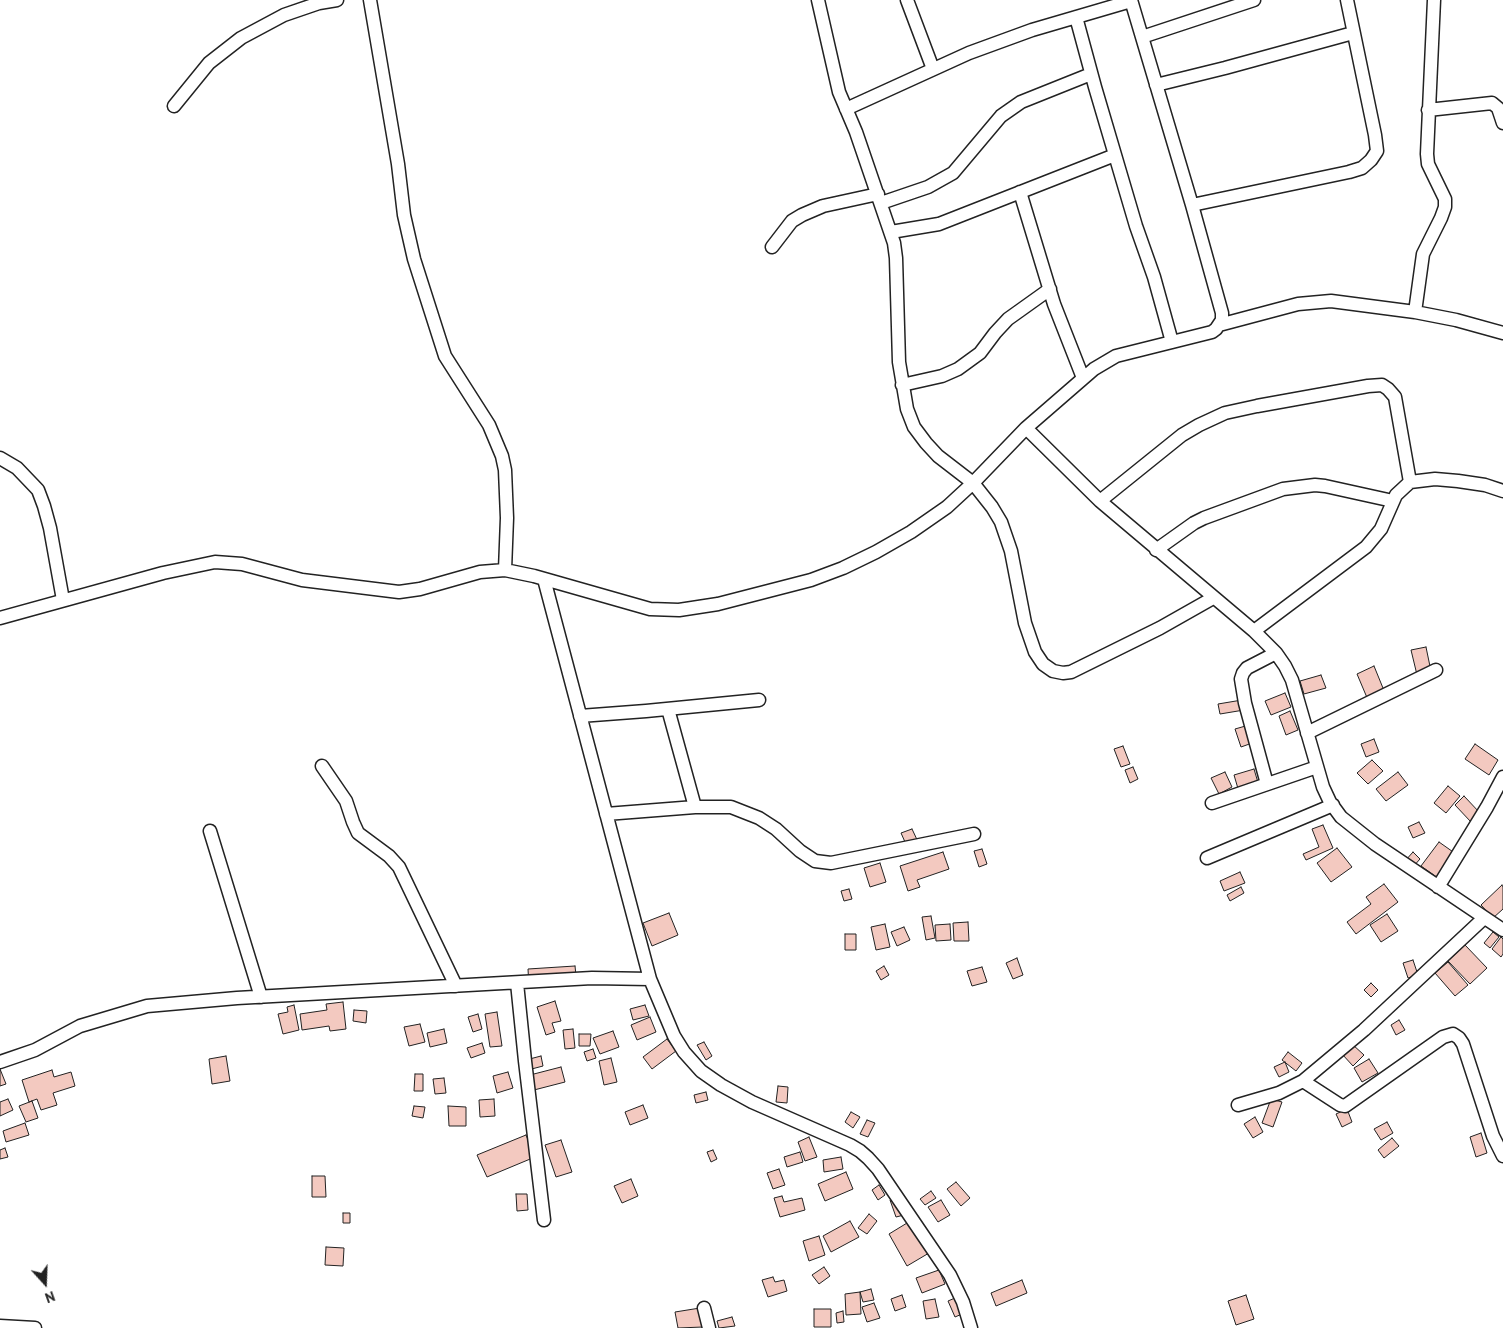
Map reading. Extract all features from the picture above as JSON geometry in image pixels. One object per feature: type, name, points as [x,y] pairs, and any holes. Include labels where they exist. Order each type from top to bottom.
[{"type":"street","points":[[174,106],[209,63],[241,38],[284,14],[318,3],[337,0]]},
{"type":"street","points":[[370,0],[398,164],[404,215],[414,259],[445,356],[489,424],[502,456],[505,470],[507,518],[505,570]]},
{"type":"street","points":[[818,0],[839,92],[856,132],[891,232],[896,258],[898,343],[902,385],[907,409],[914,427],[926,443],[938,456],[973,484],[992,507],[1001,522],[1010,551],[1024,618],[1035,652],[1043,664],[1053,670],[1063,673],[1071,672],[1083,668],[1160,628],[1213,598]]},
{"type":"street","points":[[907,0],[933,69]]},
{"type":"street","points":[[0,618],[163,572],[215,562],[242,564],[302,580],[400,592],[480,572],[505,570],[650,609],[679,610],[718,604],[811,580],[843,568],[876,552],[911,532],[947,507],[973,484],[1026,428],[1104,362],[1116,356],[1212,332],[1222,320],[1222,312],[1192,205],[1131,0],[1015,36],[933,69],[846,109]]},
{"type":"street","points":[[1142,37],[1254,0]]},
{"type":"street","points":[[1192,205],[1349,172],[1362,168],[1371,160],[1376,151],[1375,135],[1353,33],[1348,0]]},
{"type":"street","points":[[1415,312],[1423,254],[1445,207],[1445,199],[1428,164],[1428,110],[1434,0]]},
{"type":"street","points":[[1076,16],[1115,155],[1136,226],[1154,277],[1172,342]]},
{"type":"street","points":[[1156,85],[1353,33]]},
{"type":"street","points":[[772,246],[792,221],[806,212],[823,206],[880,199],[928,187],[953,172],[1001,116],[1021,102],[1092,74]]},
{"type":"street","points":[[1428,110],[1492,103],[1498,108],[1503,123]]},
{"type":"street","points":[[891,232],[938,224],[1115,155]]},
{"type":"street","points":[[1020,192],[1050,289],[1083,378]]},
{"type":"street","points":[[902,385],[942,376],[958,369],[980,353],[994,333],[1008,319],[1050,289]]},
{"type":"street","points":[[1219,325],[1298,304],[1331,301],[1415,312],[1456,320],[1503,333]]},
{"type":"street","points":[[1100,501],[1182,435],[1225,413],[1375,386],[1382,386],[1388,389],[1395,397],[1410,482]]},
{"type":"street","points":[[1026,428],[1100,501],[1254,631],[1276,653],[1286,666],[1292,680],[1323,787],[1332,806],[1341,817],[1369,840],[1503,930]]},
{"type":"street","points":[[0,458],[28,477],[38,490],[50,528],[63,600]]},
{"type":"street","points":[[1254,631],[1366,547],[1381,529],[1396,494],[1410,482],[1435,479],[1458,481],[1486,485],[1503,491]]},
{"type":"street","points":[[1156,550],[1204,518],[1283,488],[1325,486],[1393,501]]},
{"type":"street","points":[[544,579],[650,979],[674,1036],[684,1052],[701,1071],[721,1084],[752,1102],[850,1145],[868,1158],[878,1169],[950,1275],[963,1302],[971,1328]]},
{"type":"street","points":[[1267,784],[1245,703],[1241,679],[1246,668],[1276,653]]},
{"type":"street","points":[[1307,733],[1436,670]]},
{"type":"street","points":[[580,716],[759,700]]},
{"type":"street","points":[[668,709],[695,807]]},
{"type":"street","points":[[322,766],[346,801],[358,833],[389,856],[399,867],[456,986]]},
{"type":"street","points":[[1212,803],[1317,767]]},
{"type":"street","points":[[1438,887],[1503,777]]},
{"type":"street","points":[[1207,858],[1332,806]]},
{"type":"street","points":[[606,814],[695,807],[731,807],[747,812],[776,829],[814,861],[831,863],[974,834]]},
{"type":"street","points":[[210,831],[261,996]]},
{"type":"street","points":[[1238,1105],[1279,1093],[1303,1081],[1364,1030],[1484,918]]},
{"type":"street","points":[[0,1062],[35,1050],[80,1026],[147,1006],[261,996],[592,978],[650,979]]},
{"type":"street","points":[[517,983],[544,1220]]},
{"type":"street","points":[[1303,1081],[1340,1105],[1345,1106],[1443,1037],[1453,1034],[1464,1044],[1493,1136],[1503,1156]]},
{"type":"street","points":[[704,1308],[709,1328]]},
{"type":"street","points":[[0,1326],[35,1328]]},
{"type":"building","points":[[1426,647],[1432,676],[1418,679],[1411,650]]},
{"type":"building","points":[[1374,666],[1385,693],[1368,700],[1357,674]]},
{"type":"building","points":[[1321,675],[1326,688],[1304,694],[1300,681]]},
{"type":"building","points":[[1285,693],[1291,707],[1271,715],[1265,701]]},
{"type":"building","points":[[1242,700],[1244,710],[1220,714],[1218,704]]},
{"type":"building","points":[[1290,711],[1298,730],[1286,735],[1279,716]]},
{"type":"building","points":[[1249,725],[1255,742],[1241,747],[1235,729]]},
{"type":"building","points":[[1374,739],[1379,752],[1366,757],[1361,744]]},
{"type":"building","points":[[1475,744],[1498,760],[1489,775],[1465,759]]},
{"type":"building","points":[[1123,746],[1130,764],[1121,767],[1114,749]]},
{"type":"building","points":[[1372,760],[1383,771],[1368,784],[1357,773]]},
{"type":"building","points":[[1133,767],[1138,779],[1130,783],[1125,770]]},
{"type":"building","points":[[1254,769],[1259,786],[1239,792],[1234,775]]},
{"type":"building","points":[[1225,772],[1232,787],[1219,794],[1211,778]]},
{"type":"building","points":[[1398,772],[1408,785],[1386,801],[1376,789]]},
{"type":"building","points":[[1448,786],[1460,796],[1446,813],[1434,803]]},
{"type":"building","points":[[1464,796],[1480,813],[1471,822],[1455,805]]},
{"type":"building","points":[[1419,822],[1425,833],[1413,838],[1408,827]]},
{"type":"building","points":[[1323,825],[1333,848],[1306,860],[1303,854],[1319,847],[1312,829]]},
{"type":"building","points":[[912,829],[920,846],[909,851],[901,833]]},
{"type":"building","points":[[1439,842],[1456,854],[1438,878],[1421,866]]},
{"type":"building","points":[[1337,848],[1352,867],[1331,882],[1317,863]]},
{"type":"building","points":[[982,849],[987,864],[979,867],[974,851]]},
{"type":"building","points":[[943,852],[949,869],[917,880],[920,887],[908,891],[900,866]]},
{"type":"building","points":[[1413,852],[1420,859],[1412,868],[1405,861]]},
{"type":"building","points":[[880,863],[886,882],[870,887],[864,868]]},
{"type":"building","points":[[1240,872],[1245,883],[1224,891],[1220,881]]},
{"type":"building","points":[[1384,884],[1398,902],[1356,934],[1347,922],[1371,904],[1366,897]]},
{"type":"building","points":[[1502,885],[1503,909],[1493,918],[1481,905]]},
{"type":"building","points":[[1241,887],[1244,893],[1230,901],[1227,895]]},
{"type":"building","points":[[849,889],[852,899],[844,901],[841,891]]},
{"type":"building","points":[[669,913],[678,935],[652,946],[643,923]]},
{"type":"building","points":[[1387,914],[1398,931],[1381,942],[1370,925]]},
{"type":"building","points":[[931,916],[935,938],[926,940],[922,917]]},
{"type":"building","points":[[968,922],[969,941],[954,941],[953,923]]},
{"type":"building","points":[[885,924],[890,947],[876,950],[871,927]]},
{"type":"building","points":[[950,924],[951,940],[936,941],[935,925]]},
{"type":"building","points":[[904,927],[910,940],[897,946],[891,932]]},
{"type":"building","points":[[1493,932],[1499,937],[1490,948],[1484,943]]},
{"type":"building","points":[[845,934],[856,934],[856,950],[845,950]]},
{"type":"building","points":[[1501,937],[1503,939],[1503,954],[1501,957],[1492,949]]},
{"type":"building","points":[[1465,945],[1487,968],[1470,984],[1448,961]]},
{"type":"building","points":[[1017,958],[1023,975],[1013,979],[1006,963]]},
{"type":"building","points":[[1413,960],[1418,975],[1408,978],[1403,963]]},
{"type":"building","points":[[1448,962],[1468,985],[1455,996],[1435,973]]},
{"type":"building","points":[[575,966],[577,985],[529,988],[528,969]]},
{"type":"building","points":[[884,966],[889,975],[881,980],[876,971]]},
{"type":"building","points":[[982,967],[987,982],[972,986],[967,971]]},
{"type":"building","points":[[1371,983],[1378,990],[1371,997],[1364,990]]},
{"type":"building","points":[[555,1001],[561,1021],[552,1023],[555,1032],[546,1035],[537,1007]]},
{"type":"building","points":[[343,1002],[346,1029],[330,1031],[329,1026],[302,1030],[300,1014],[327,1010],[326,1004]]},
{"type":"building","points":[[294,1005],[299,1030],[283,1034],[278,1014],[288,1012],[287,1007]]},
{"type":"building","points":[[645,1005],[649,1016],[633,1020],[630,1009]]},
{"type":"building","points":[[354,1010],[367,1011],[366,1023],[353,1021]]},
{"type":"building","points":[[497,1012],[502,1046],[490,1047],[485,1014]]},
{"type":"building","points":[[478,1014],[482,1029],[473,1032],[468,1017]]},
{"type":"building","points":[[650,1017],[656,1032],[637,1040],[631,1025]]},
{"type":"building","points":[[1399,1020],[1405,1030],[1396,1035],[1391,1025]]},
{"type":"building","points":[[420,1024],[425,1042],[409,1046],[404,1027]]},
{"type":"building","points":[[444,1029],[447,1043],[430,1047],[427,1033]]},
{"type":"building","points":[[573,1029],[575,1048],[565,1049],[563,1030]]},
{"type":"building","points":[[613,1031],[619,1047],[600,1054],[593,1038]]},
{"type":"building","points":[[579,1034],[591,1034],[590,1046],[579,1046]]},
{"type":"building","points":[[667,1039],[676,1051],[652,1069],[643,1057]]},
{"type":"building","points":[[704,1042],[712,1056],[706,1060],[697,1045]]},
{"type":"building","points":[[482,1043],[485,1053],[471,1058],[467,1048]]},
{"type":"building","points":[[1352,1044],[1364,1055],[1353,1066],[1342,1054]]},
{"type":"building","points":[[593,1049],[596,1058],[587,1061],[584,1052]]},
{"type":"building","points":[[1288,1052],[1302,1063],[1296,1071],[1282,1060]]},
{"type":"building","points":[[226,1056],[230,1081],[212,1084],[209,1059]]},
{"type":"building","points":[[541,1056],[543,1066],[524,1071],[522,1061]]},
{"type":"building","points":[[611,1058],[617,1082],[604,1085],[599,1061]]},
{"type":"building","points":[[1369,1059],[1378,1073],[1362,1082],[1354,1068]]},
{"type":"building","points":[[1285,1062],[1289,1072],[1279,1077],[1274,1067]]},
{"type":"building","points":[[561,1067],[565,1082],[534,1090],[530,1075]]},
{"type":"building","points":[[0,1069],[6,1084],[0,1086]]},
{"type":"building","points":[[52,1070],[54,1077],[71,1072],[75,1086],[53,1093],[57,1105],[41,1110],[37,1099],[29,1102],[22,1080]]},
{"type":"building","points":[[508,1072],[513,1088],[497,1093],[493,1076]]},
{"type":"building","points":[[415,1074],[423,1074],[423,1091],[414,1091]]},
{"type":"building","points":[[444,1078],[446,1093],[435,1094],[433,1079]]},
{"type":"building","points":[[778,1086],[788,1087],[787,1103],[776,1102]]},
{"type":"building","points":[[706,1092],[708,1100],[696,1103],[694,1095]]},
{"type":"building","points":[[8,1099],[13,1110],[0,1116],[0,1102]]},
{"type":"building","points":[[494,1099],[495,1116],[480,1117],[479,1100]]},
{"type":"building","points":[[1271,1099],[1282,1102],[1273,1127],[1262,1123]]},
{"type":"building","points":[[32,1101],[38,1118],[26,1122],[19,1106]]},
{"type":"building","points":[[643,1105],[648,1118],[630,1125],[625,1112]]},
{"type":"building","points":[[414,1106],[425,1107],[423,1118],[412,1116]]},
{"type":"building","points":[[448,1106],[466,1107],[466,1126],[449,1126]]},
{"type":"building","points":[[1347,1109],[1352,1122],[1342,1127],[1336,1114]]},
{"type":"building","points":[[851,1112],[860,1117],[853,1128],[845,1122]]},
{"type":"building","points":[[1255,1117],[1263,1132],[1253,1138],[1244,1124]]},
{"type":"building","points":[[867,1120],[875,1123],[868,1137],[860,1134]]},
{"type":"building","points":[[1387,1122],[1393,1133],[1381,1140],[1374,1129]]},
{"type":"building","points":[[25,1123],[29,1135],[6,1142],[3,1131]]},
{"type":"building","points":[[1481,1133],[1487,1153],[1476,1157],[1470,1137]]},
{"type":"building","points":[[526,1135],[535,1157],[487,1177],[477,1155]]},
{"type":"building","points":[[809,1137],[817,1157],[805,1161],[798,1142]]},
{"type":"building","points":[[1392,1138],[1399,1146],[1384,1158],[1378,1150]]},
{"type":"building","points":[[561,1140],[572,1172],[556,1177],[545,1145]]},
{"type":"building","points":[[5,1148],[8,1157],[0,1159],[0,1150]]},
{"type":"building","points":[[713,1150],[717,1159],[711,1162],[707,1152]]},
{"type":"building","points":[[800,1152],[803,1162],[787,1167],[784,1157]]},
{"type":"building","points":[[841,1157],[843,1169],[824,1172],[823,1160]]},
{"type":"building","points":[[779,1169],[785,1185],[773,1189],[767,1173]]},
{"type":"building","points":[[846,1172],[853,1189],[825,1201],[818,1184]]},
{"type":"building","points":[[312,1176],[325,1176],[326,1197],[312,1197]]},
{"type":"building","points":[[631,1179],[638,1196],[622,1203],[614,1186]]},
{"type":"building","points":[[956,1182],[970,1198],[961,1206],[947,1189]]},
{"type":"building","points":[[879,1185],[885,1195],[878,1200],[872,1190]]},
{"type":"building","points":[[931,1191],[936,1198],[925,1205],[920,1199]]},
{"type":"building","points":[[516,1194],[527,1194],[528,1210],[517,1211]]},
{"type":"building","points":[[782,1196],[784,1202],[802,1198],[805,1210],[780,1217],[774,1198]]},
{"type":"building","points":[[897,1198],[904,1215],[896,1217],[890,1200]]},
{"type":"building","points":[[941,1200],[950,1215],[938,1222],[928,1207]]},
{"type":"building","points":[[343,1213],[350,1213],[350,1223],[343,1223]]},
{"type":"building","points":[[869,1214],[877,1221],[867,1234],[858,1228]]},
{"type":"building","points":[[912,1220],[929,1253],[907,1266],[889,1234]]},
{"type":"building","points":[[850,1221],[859,1237],[831,1252],[823,1236]]},
{"type":"building","points":[[819,1236],[825,1255],[809,1261],[803,1241]]},
{"type":"building","points":[[326,1247],[344,1248],[343,1266],[325,1265]]},
{"type":"building","points":[[824,1267],[830,1276],[819,1284],[812,1275]]},
{"type":"building","points":[[939,1270],[945,1284],[922,1293],[916,1278]]},
{"type":"building","points":[[773,1277],[775,1282],[784,1280],[787,1291],[768,1297],[762,1280]]},
{"type":"building","points":[[1022,1280],[1027,1293],[996,1306],[991,1293]]},
{"type":"building","points":[[871,1289],[874,1300],[863,1302],[860,1292]]},
{"type":"building","points":[[860,1292],[861,1314],[846,1315],[845,1294]]},
{"type":"building","points":[[902,1295],[906,1307],[895,1311],[891,1299]]},
{"type":"building","points":[[1246,1295],[1254,1319],[1236,1325],[1228,1301]]},
{"type":"building","points":[[955,1298],[962,1314],[955,1317],[948,1301]]},
{"type":"building","points":[[935,1299],[939,1317],[926,1319],[923,1301]]},
{"type":"building","points":[[874,1303],[880,1318],[867,1322],[862,1307]]},
{"type":"building","points":[[700,1308],[703,1327],[678,1328],[675,1312]]},
{"type":"building","points":[[814,1309],[831,1309],[831,1327],[814,1327]]},
{"type":"building","points":[[843,1311],[844,1322],[837,1323],[836,1313]]},
{"type":"building","points":[[732,1317],[735,1326],[719,1328],[717,1321]]}]
